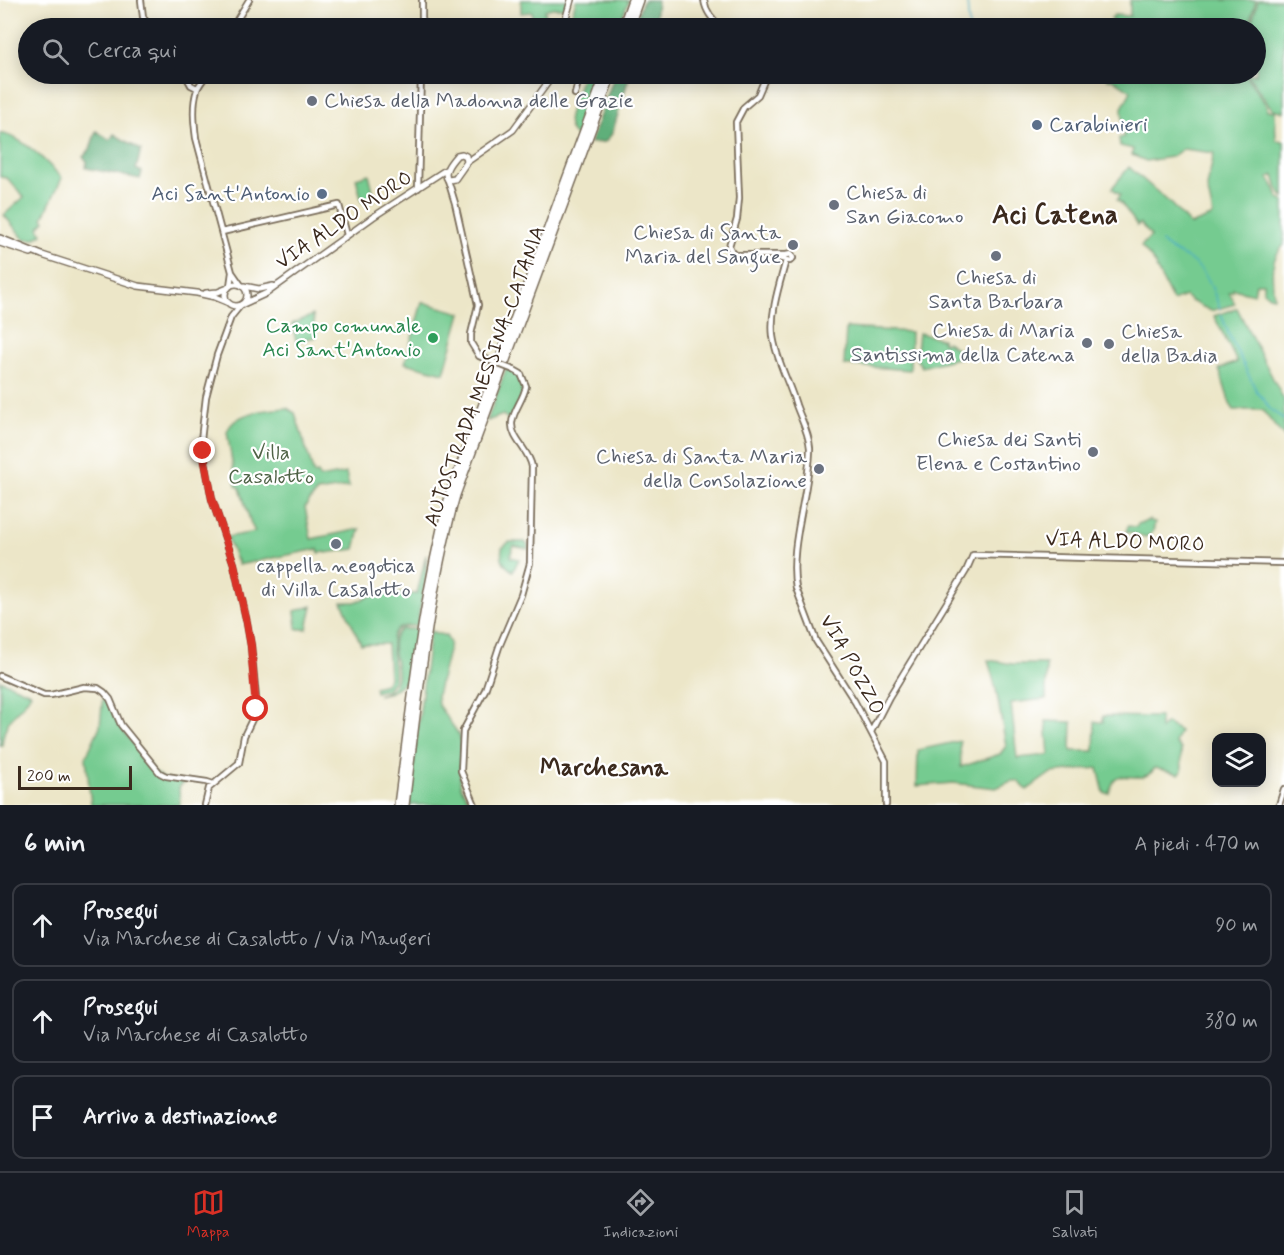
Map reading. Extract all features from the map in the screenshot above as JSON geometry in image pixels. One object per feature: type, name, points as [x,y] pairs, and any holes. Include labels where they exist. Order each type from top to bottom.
[{"type":"highway","points":[[626,18],[632,0]]},
{"type":"highway","points":[[633,18],[639,0]]},
{"type":"highway","name":"AUTOSTRADA MESSINA-CATANIA","points":[[398,805],[425,602],[448,503],[464,452],[601,84]]},
{"type":"highway","name":"AUTOSTRADA MESSINA-CATANIA","points":[[405,805],[430,603],[451,514],[467,464],[608,84]]},
{"type":"main road","points":[[566,18],[571,0]]},
{"type":"main road","points":[[428,182],[447,179],[453,181],[467,162],[510,133],[545,84]]},
{"type":"main road","points":[[467,162],[464,154],[487,148]]},
{"type":"main road","name":"VIA ALDO MORO","points":[[240,305],[267,294],[347,235],[447,169],[457,155],[464,154]]},
{"type":"main road","points":[[447,169],[445,174],[447,179]]},
{"type":"main road","points":[[0,238],[39,254]]},
{"type":"main road","points":[[0,243],[138,286],[197,293],[215,297],[235,306],[240,305],[246,299],[247,294],[241,285]]},
{"type":"main road","points":[[197,293],[241,285],[259,289],[278,284]]},
{"type":"main road","points":[[228,303],[225,295],[229,287]]},
{"type":"street","points":[[141,0],[144,18]]},
{"type":"street","points":[[238,18],[249,0]]},
{"type":"street","points":[[422,0],[422,18]]},
{"type":"street","points":[[704,0],[712,18]]},
{"type":"street","points":[[191,84],[197,87]]},
{"type":"street","points":[[199,84],[197,87],[194,123],[200,157],[232,272],[241,285]]},
{"type":"street","points":[[418,188],[421,84]]},
{"type":"street","points":[[575,94],[578,84]]},
{"type":"street","name":"VIA POZZO","points":[[762,84],[756,98],[744,107],[736,126],[739,198],[737,219],[729,248],[736,255],[788,258],[774,311],[773,331],[776,347],[809,439],[794,579],[798,597],[816,641],[886,761],[886,805]]},
{"type":"street","points":[[455,203],[454,188],[457,177]]},
{"type":"street","points":[[447,179],[455,203],[478,305],[471,343],[476,352],[488,360],[521,374],[526,386],[513,416],[512,430],[530,457],[532,467],[530,563],[522,591],[499,647],[485,690],[463,731],[461,771],[475,805]]},
{"type":"street","points":[[222,232],[339,205],[347,235]]},
{"type":"street","points":[[229,287],[232,272]]},
{"type":"street","points":[[228,303],[231,316]]},
{"type":"street","points":[[205,805],[208,791],[213,784],[229,774],[239,763],[244,736],[256,713],[250,637],[234,564],[215,509],[201,440],[206,397],[217,355],[231,316],[240,305]]},
{"type":"street","name":"VIA ALDO MORO","points":[[871,732],[889,697],[966,571],[973,555],[1284,563]]},
{"type":"street","points":[[0,676],[51,695],[84,687],[98,688],[110,699],[121,725],[160,773],[213,784]]},
{"type":"street","points":[[1279,805],[1284,789]]},
{"type":"green space","points":[[521,0],[567,0],[564,8],[545,10],[546,18],[532,18],[532,12],[521,13]]},
{"type":"green space","points":[[576,0],[629,0],[622,18],[571,18]]},
{"type":"green space","points":[[643,0],[657,0],[655,18],[636,18]]},
{"type":"green space","points":[[1130,0],[1256,0],[1251,18],[1112,18],[1114,15],[1130,16]]},
{"type":"green space","points":[[1258,0],[1284,0],[1284,112],[1273,109],[1254,84],[1266,84],[1266,18],[1253,18]]},
{"type":"green space","points":[[579,84],[597,84],[577,137],[568,124]]},
{"type":"green space","points":[[611,84],[627,84],[612,134],[605,142],[590,143]]},
{"type":"green space","points":[[1120,84],[1252,84],[1267,106],[1267,110],[1275,111],[1276,140],[1284,141],[1284,198],[1278,190],[1274,175],[1268,178],[1278,197],[1284,202],[1284,245],[1279,250],[1274,263],[1272,276],[1274,297],[1263,291],[1263,283],[1256,283],[1254,294],[1233,289],[1233,292],[1229,292],[1235,304],[1211,311],[1185,296],[1173,301],[1157,266],[1141,246],[1151,236],[1140,223],[1137,226],[1117,200],[1120,195],[1112,188],[1129,167],[1170,203],[1190,225],[1213,215],[1207,187],[1214,153],[1183,149],[1171,157],[1146,161],[1132,155],[1133,149],[1120,146],[1119,138],[1124,137],[1122,108],[1131,91]]},
{"type":"green space","points":[[96,131],[110,140],[114,134],[141,150],[136,169],[142,172],[140,179],[86,168],[87,161],[83,157],[90,149]]},
{"type":"green space","points":[[0,133],[26,145],[62,178],[43,218],[45,221],[39,227],[42,234],[34,239],[24,239],[4,215],[24,197],[7,178],[0,177]]},
{"type":"green space","points":[[369,174],[375,199],[362,202],[356,178]]},
{"type":"green space","name":"Campo comunale Aci Sant'Antonio","points":[[422,302],[461,313],[444,373],[405,363]]},
{"type":"green space","points":[[1237,308],[1284,400],[1284,437],[1262,410],[1234,410],[1230,404],[1219,369],[1237,362],[1214,316]]},
{"type":"green space","points":[[313,315],[316,337],[296,341],[292,324]]},
{"type":"green space","points":[[846,328],[911,332],[910,370],[844,365]]},
{"type":"green space","points":[[919,333],[942,339],[943,343],[947,342],[956,348],[961,357],[922,367],[916,359]]},
{"type":"green space","points":[[506,369],[521,379],[523,391],[521,398],[510,421],[503,415],[487,421]]},
{"type":"green space","name":"Villa Casalotto","points":[[287,408],[295,413],[314,474],[318,473],[319,478],[346,473],[349,487],[317,492],[305,507],[311,539],[360,529],[355,549],[319,553],[318,549],[238,565],[238,560],[236,560],[227,537],[255,532],[240,488],[236,485],[227,432],[231,425],[244,416]]},
{"type":"green space","points":[[1150,519],[1155,522],[1153,532],[1146,537],[1126,532],[1128,526],[1136,527],[1139,523]]},
{"type":"green space","points":[[509,542],[525,542],[528,545],[528,549],[513,546],[510,557],[519,559],[513,571],[502,558],[502,548]]},
{"type":"green space","points":[[426,555],[426,576],[417,626],[405,626],[393,635],[394,680],[387,689],[375,692],[374,687],[385,684],[389,678],[387,644],[361,644],[342,602],[355,602],[376,594],[417,594]]},
{"type":"green space","points":[[312,606],[307,629],[297,629],[295,611]]},
{"type":"green space","points":[[402,629],[417,629],[411,677],[391,692],[378,695],[390,689],[396,682],[393,644],[395,636]]},
{"type":"green space","points":[[430,631],[446,636],[450,643],[437,695],[438,705],[460,736],[461,787],[472,805],[408,805]]},
{"type":"green space","points":[[988,660],[1013,664],[1046,664],[1046,699],[1011,703],[1017,758],[1049,755],[1046,721],[1072,722],[1071,751],[1094,751],[1095,722],[1103,722],[1103,716],[1160,717],[1160,729],[1166,723],[1180,731],[1175,742],[1181,749],[1182,771],[1179,774],[1155,768],[1145,776],[1119,777],[1114,781],[1109,793],[1104,793],[1098,768],[1051,773],[1027,790],[1018,781],[1011,781],[996,788],[953,783],[917,786],[918,750],[960,741],[961,767],[1000,754],[1006,746],[996,689]]},
{"type":"green space","points":[[0,680],[31,693],[9,722],[3,736],[2,746],[0,746]]},
{"type":"green space","points":[[103,695],[117,723],[153,770],[163,778],[185,782],[179,786],[180,805],[91,805],[86,757],[100,726]]},
{"type":"waterway","points":[[967,0],[968,18]]},
{"type":"waterway","points":[[1161,242],[1190,260],[1201,270],[1209,282],[1220,309]]},
{"type":"waterway","points":[[1221,314],[1258,394],[1269,408],[1284,420]]},
{"type":"place","name":"Chiesa della Madonna delle Grazie","points":[[312,101]]},
{"type":"place","name":"Carabinieri","points":[[1037,125]]},
{"type":"place","name":"Aci Sant'Antonio","points":[[322,194]]},
{"type":"place","name":"Chiesa di San Giacomo","points":[[834,205]]},
{"type":"place","name":"Chiesa di Santa Maria del Sangue","points":[[793,245]]},
{"type":"place","name":"Chiesa di Santa Barbara","points":[[996,256]]},
{"type":"place","name":"Campo comunale Aci Sant'Antonio","points":[[433,338]]},
{"type":"place","name":"Chiesa di Maria Santissima della Catena","points":[[1087,343]]},
{"type":"place","name":"Chiesa della Badia","points":[[1109,344]]},
{"type":"place","name":"Chiesa dei Santi Elena e Costantino","points":[[1093,452]]},
{"type":"place","name":"Chiesa di Santa Maria della Consolazione","points":[[819,469]]},
{"type":"place","name":"cappella neogotica di Villa Casalotto","points":[[336,544]]},
{"type":"district","name":"Aci Catena","points":[[1055,215]]},
{"type":"district","name":"Marchesana","points":[[604,768]]},
{"type":"route","points":[[203,451],[212,499],[234,564],[247,623],[254,669],[256,709]]}]
